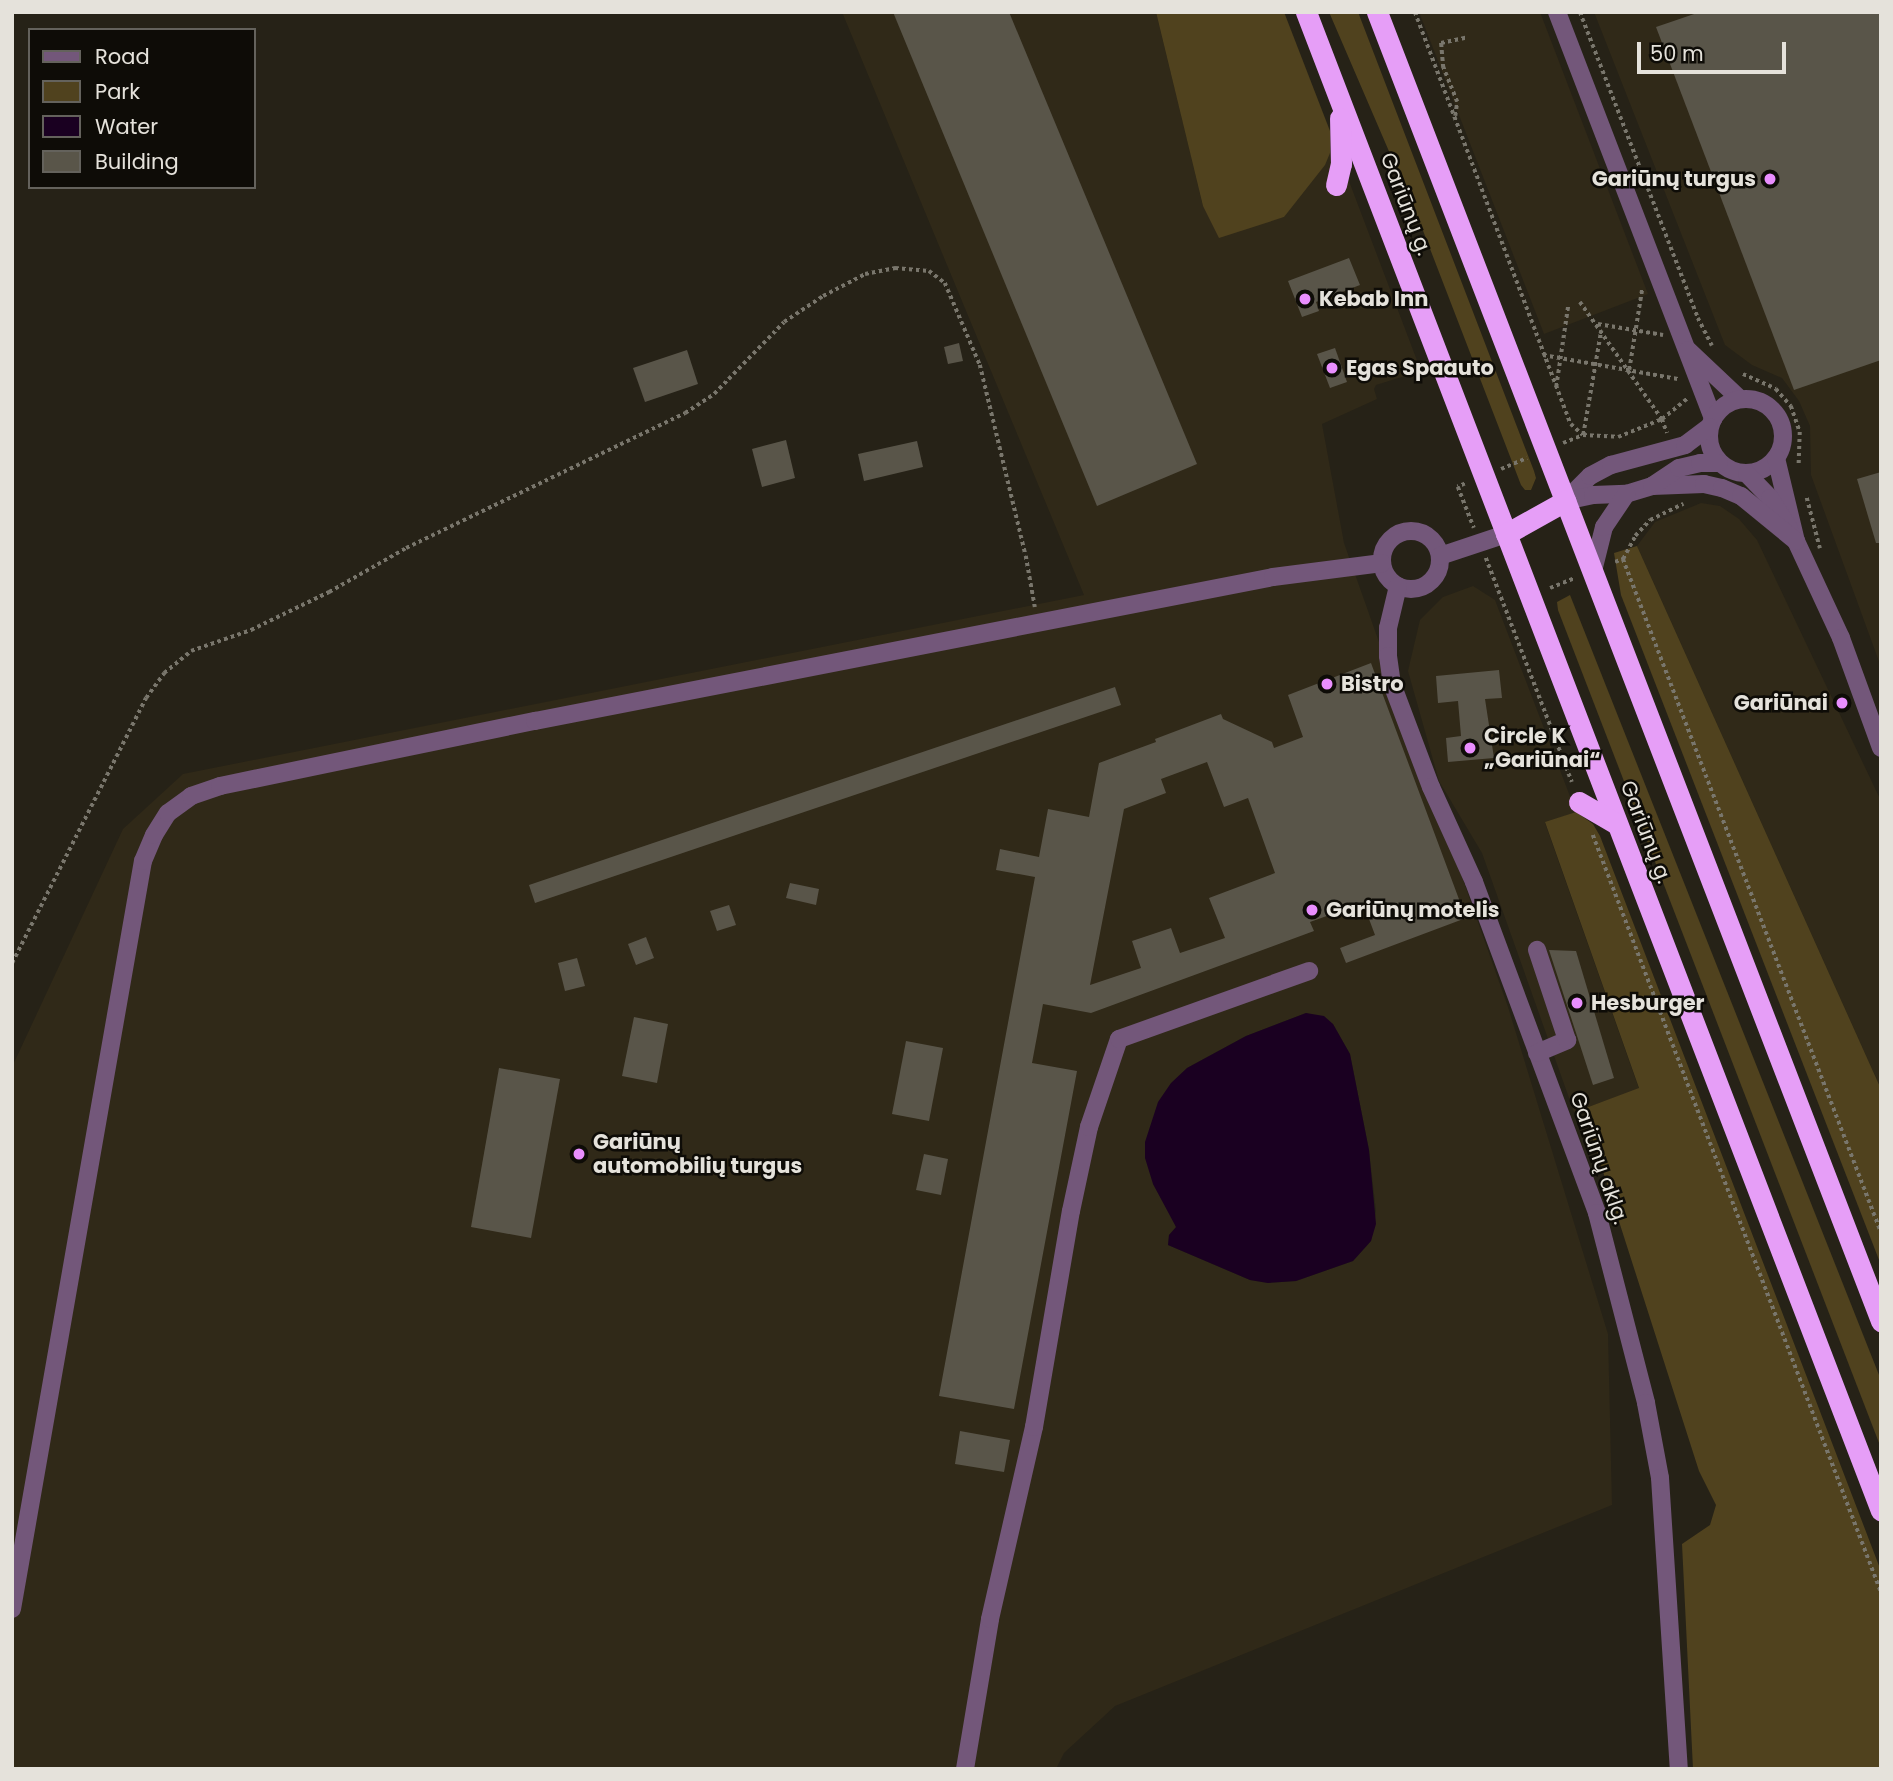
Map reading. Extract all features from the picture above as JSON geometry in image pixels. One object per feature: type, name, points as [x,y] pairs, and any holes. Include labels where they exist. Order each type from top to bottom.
[{"type":"highway","name":"Gariūnų g.","points":[[1306,12],[1881,1511]]},
{"type":"highway","name":"Gariūnų g.","points":[[1377,12],[1881,1321]]},
{"type":"highway","points":[[1336,186],[1341,164],[1338,95]]},
{"type":"highway","points":[[1506,534],[1565,501]]},
{"type":"highway","points":[[1580,802],[1617,824]]},
{"type":"street","points":[[1557,12],[1685,344],[1711,423],[1708,440],[1719,463]]},
{"type":"street","points":[[1685,344],[1740,399]]},
{"type":"street","points":[[1565,501],[1577,487],[1600,471],[1685,445],[1711,423],[1721,408],[1740,399],[1761,402],[1778,417],[1783,438],[1776,458],[1758,472],[1737,473],[1719,463],[1700,463],[1679,468],[1652,486]]},
{"type":"street","points":[[1776,458],[1796,541]]},
{"type":"street","points":[[1747,474],[1770,498],[1796,541],[1841,638],[1881,748]]},
{"type":"street","points":[[1565,501],[1593,495],[1626,494],[1652,486],[1704,484],[1741,496],[1796,541]]},
{"type":"street","points":[[1593,571],[1604,527],[1626,494]]},
{"type":"street","points":[[1409,530],[1433,540],[1440,556],[1437,573],[1425,585],[1407,589],[1390,580],[1382,563],[1382,554],[1392,537],[1409,530]]},
{"type":"street","points":[[1440,556],[1506,534]]},
{"type":"street","points":[[12,1609],[143,861],[153,835],[168,813],[191,796],[220,786],[1273,577],[1382,563]]},
{"type":"street","name":"Gariūnų aklg.","points":[[1398,586],[1388,628],[1392,684],[1430,787],[1474,882],[1597,1213],[1646,1403],[1660,1478],[1679,1769]]},
{"type":"street","points":[[1537,950],[1567,1040],[1537,1053]]},
{"type":"street","points":[[965,1769],[990,1619],[1034,1427],[1074,1199],[1090,1128],[1119,1039],[1309,971]]},
{"type":"path","points":[[1415,12],[1556,390],[1571,424],[1583,435]]},
{"type":"path","points":[[1580,12],[1698,318],[1716,351]]},
{"type":"path","points":[[1455,118],[1457,102],[1443,68],[1441,43],[1465,38]]},
{"type":"path","points":[[12,962],[146,698],[164,673],[191,651],[251,630],[329,593],[406,548],[685,413],[714,394],[784,322],[823,296],[865,274],[895,268],[929,271],[944,283],[980,365],[1026,556],[1038,623]]},
{"type":"path","points":[[1629,370],[1644,277]]},
{"type":"path","points":[[1458,487],[1583,435],[1618,437],[1662,419],[1580,302]]},
{"type":"path","points":[[1556,390],[1568,306]]},
{"type":"path","points":[[1596,324],[1685,344]]},
{"type":"path","points":[[1583,435],[1601,331]]},
{"type":"path","points":[[1543,355],[1683,380]]},
{"type":"path","points":[[1740,372],[1765,382],[1791,405],[1800,432],[1799,474]]},
{"type":"path","points":[[1803,487],[1820,541],[1819,559],[1813,577]]},
{"type":"path","points":[[1691,501],[1662,512],[1650,520],[1635,536],[1623,559],[1505,606],[1608,870],[1881,1592]]},
{"type":"path","points":[[1623,559],[1881,1232]]},
{"type":"shaded area","name":"Gariūnų automobilių turgus","points":[[842,12],[1156,12],[1203,206],[1255,225],[1284,217],[1330,131],[1421,371],[1376,385],[1374,389],[1377,399],[1322,424],[1344,543],[1508,1007],[1608,1334],[1612,1505],[1115,1706],[1064,1753],[1056,1769],[12,1769],[12,1067],[123,829],[183,774],[1084,595]],"holes":[[[1306,1013],[1333,1024],[1350,1054],[1369,1150],[1376,1211],[1371,1241],[1353,1261],[1296,1281],[1268,1283],[1250,1280],[1168,1245],[1169,1235],[1176,1228],[1175,1222],[1153,1184],[1187,1068],[1246,1036]]]},
{"type":"shaded area","points":[[1419,12],[1540,12],[1648,294],[1544,334]]},
{"type":"shaded area","name":"Gariūnų turgus","points":[[1594,12],[1881,12],[1881,667],[1811,475],[1810,426],[1799,401],[1782,378],[1752,365],[1725,345]]},
{"type":"shaded area","points":[[1701,503],[1720,506],[1739,519],[1757,540],[1881,801],[1881,1089],[1637,546],[1655,522]]},
{"type":"shaded area","points":[[1473,586],[1495,600],[1576,812],[1545,823],[1639,1089],[1574,1112],[1482,853],[1439,781],[1408,671],[1420,620],[1443,597]]},
{"type":"green space","points":[[1156,12],[1284,12],[1330,131],[1330,153],[1325,165],[1284,217],[1219,238],[1203,206]]},
{"type":"green space","points":[[1329,12],[1358,12],[1534,471],[1536,478],[1531,490],[1525,490],[1521,485],[1422,228]]},
{"type":"green space","points":[[1637,546],[1881,1089],[1881,1265],[1621,595],[1614,553]]},
{"type":"green space","points":[[1570,595],[1881,1380],[1881,1448],[1558,610],[1557,602]]},
{"type":"green space","points":[[1576,812],[1593,824],[1600,836],[1881,1571],[1881,1769],[1693,1769],[1682,1544],[1710,1525],[1716,1505],[1699,1471],[1583,1109],[1639,1088],[1545,822]]},
{"type":"water","points":[[1306,1013],[1324,1016],[1333,1024],[1350,1054],[1369,1150],[1376,1224],[1371,1241],[1353,1261],[1296,1281],[1268,1283],[1250,1280],[1168,1245],[1169,1235],[1176,1227],[1153,1184],[1145,1158],[1145,1142],[1158,1102],[1171,1083],[1187,1068],[1246,1036]]},
{"type":"building","points":[[893,12],[1009,12],[1197,464],[1097,506]]},
{"type":"building","name":"Gariūnų turgus","points":[[1700,12],[1881,12],[1881,360],[1794,390],[1656,27]]},
{"type":"building","points":[[1349,258],[1360,285],[1316,302],[1319,311],[1302,317],[1288,281]]},
{"type":"building","points":[[959,343],[963,361],[948,364],[944,347]]},
{"type":"building","name":"Egas Spaauto","points":[[1335,348],[1347,382],[1330,388],[1317,354]]},
{"type":"building","points":[[687,350],[698,384],[645,402],[633,368]]},
{"type":"building","points":[[786,440],[795,478],[762,487],[752,449]]},
{"type":"building","points":[[917,441],[923,467],[864,481],[858,454]]},
{"type":"building","points":[[1881,472],[1881,543],[1876,543],[1857,479]]},
{"type":"building","points":[[1371,663],[1466,918],[1346,963],[1340,948],[1375,935],[1363,903],[1310,922],[1314,931],[1091,1013],[1043,1004],[1032,1063],[1077,1071],[1014,1409],[939,1396],[1035,877],[996,870],[1000,849],[1039,857],[1048,809],[1089,817],[1099,763],[1221,714],[1223,719],[1272,742],[1274,748],[1303,737],[1288,695]],"holes":[[[1207,762],[1224,807],[1248,798],[1275,873],[1209,898],[1225,938],[1180,953],[1171,928],[1132,941],[1141,968],[1090,985],[1124,809],[1166,793],[1161,779]]]},
{"type":"building","points":[[1499,670],[1502,698],[1485,699],[1494,758],[1448,762],[1446,738],[1461,736],[1458,701],[1438,703],[1436,676]]},
{"type":"building","points":[[1115,687],[1121,705],[535,903],[529,885]]},
{"type":"building","points":[[790,883],[819,889],[816,905],[786,898]]},
{"type":"building","points":[[729,905],[736,925],[717,931],[710,911]]},
{"type":"building","points":[[646,937],[654,958],[636,965],[628,944]]},
{"type":"building","name":"Hesburger","points":[[1549,950],[1576,951],[1614,1078],[1593,1085]]},
{"type":"building","points":[[577,958],[585,986],[565,991],[558,963]]},
{"type":"building","points":[[634,1017],[668,1024],[657,1083],[622,1076]]},
{"type":"building","points":[[906,1041],[943,1048],[929,1121],[892,1114]]},
{"type":"building","points":[[499,1068],[560,1079],[531,1238],[471,1227]]},
{"type":"building","points":[[924,1154],[948,1159],[941,1195],[916,1190]]},
{"type":"building","points":[[960,1431],[1010,1440],[1004,1472],[955,1464]]},
{"type":"place","name":"Gariūnų turgus","points":[[1770,179]]},
{"type":"place","name":"Kebab Inn","points":[[1305,299]]},
{"type":"place","name":"Egas Spaauto","points":[[1332,368]]},
{"type":"place","name":"Bistro","points":[[1327,684]]},
{"type":"place","name":"Gariūnai","points":[[1842,703]]},
{"type":"place","name":"Circle K „Gariūnai“","points":[[1470,748]]},
{"type":"place","name":"Gariūnų motelis","points":[[1312,910]]},
{"type":"place","name":"Hesburger","points":[[1577,1003]]},
{"type":"place","name":"Gariūnų automobilių turgus","points":[[579,1154]]}]
